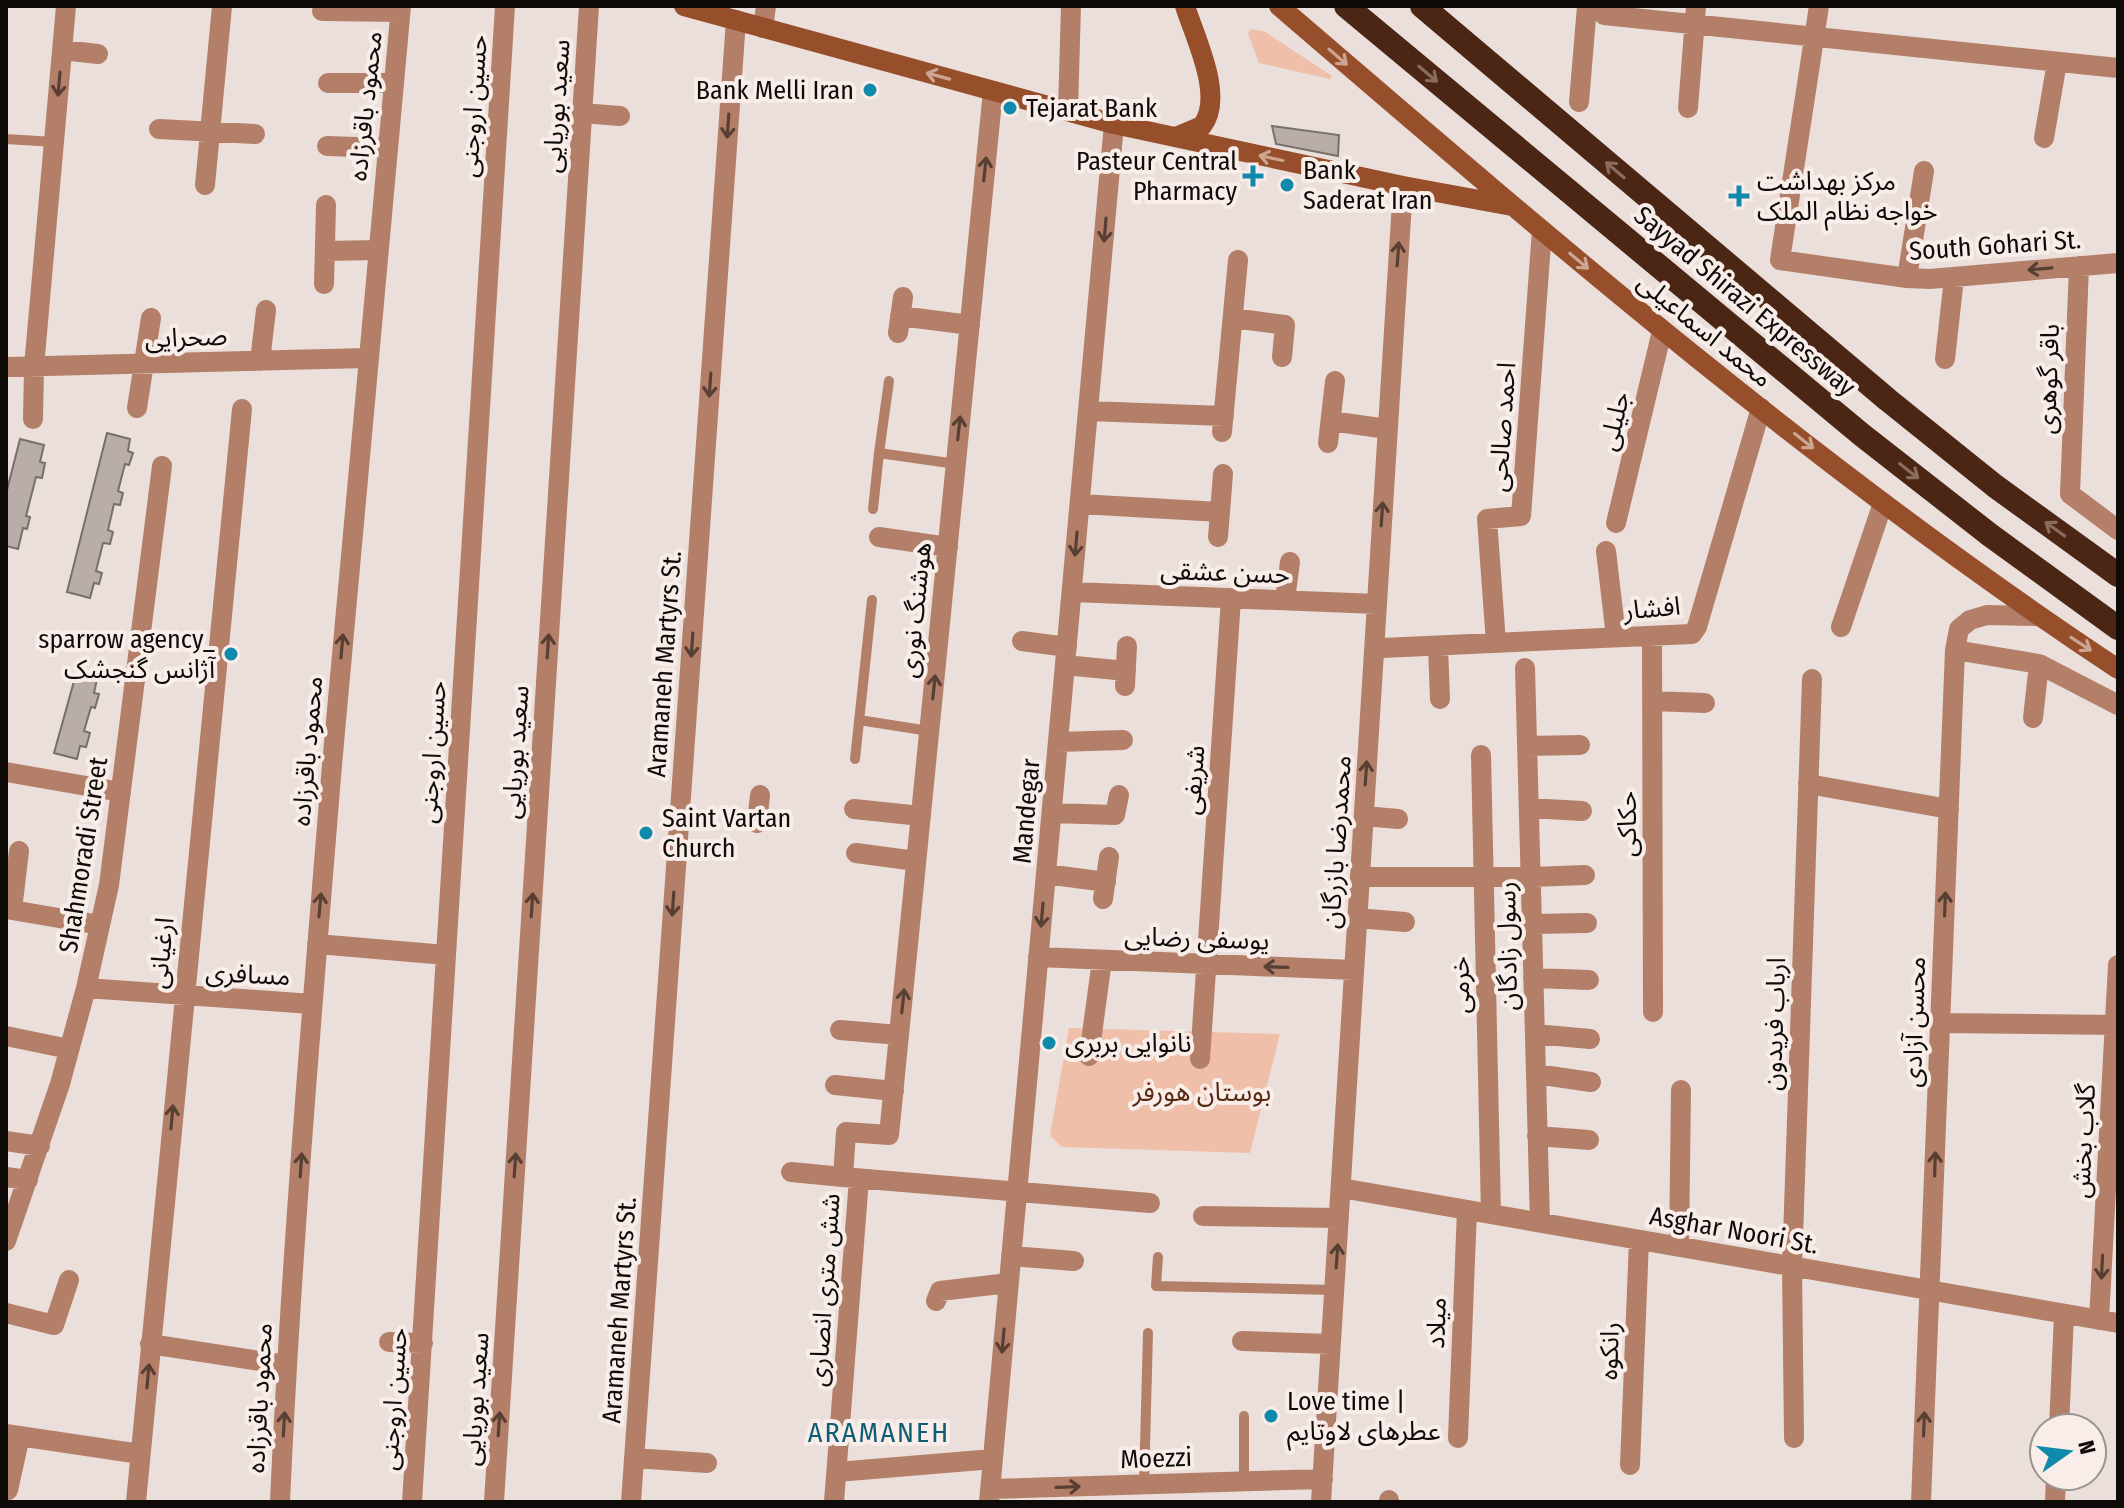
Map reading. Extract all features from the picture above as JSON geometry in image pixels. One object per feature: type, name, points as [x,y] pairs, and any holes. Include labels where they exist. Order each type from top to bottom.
[{"type":"highway","name":"Sayyad Shirazi Expressway","points":[[1346,6],[1862,435],[1990,535],[2118,628]]},
{"type":"highway","name":"Sayyad Shirazi Expressway","points":[[1422,6],[1888,400],[1995,486],[2118,575]]},
{"type":"main road","points":[[684,6],[1114,124],[1403,186],[1512,206]]},
{"type":"main road","points":[[1175,138],[1202,126],[1212,105],[1210,84],[1185,6]]},
{"type":"main road","name":"محمد اسماعیلی","points":[[1279,6],[1662,331],[1883,503],[2038,616],[2118,669]]},
{"type":"street","points":[[33,419],[34,367],[66,6]]},
{"type":"street","points":[[205,185],[222,6]]},
{"type":"street","name":"حسین اروجنی","points":[[412,1502],[505,6]]},
{"type":"street","name":"سعید بوریایی","points":[[494,1502],[589,6]]},
{"type":"street","points":[[763,28],[766,6]]},
{"type":"street","points":[[1068,110],[1071,6]]},
{"type":"street","points":[[1814,37],[1819,6]]},
{"type":"street","points":[[322,11],[400,9]]},
{"type":"street","name":"محمود باقرزاده","points":[[280,1502],[286,1365],[312,1004],[400,9]]},
{"type":"street","points":[[1579,102],[1595,10],[1695,15],[1814,37],[2118,68]]},
{"type":"street","points":[[1688,108],[1695,15]]},
{"type":"street","name":"Aramaneh Martyrs St.","points":[[631,1502],[736,20]]},
{"type":"street","name":"South Gohari St.","points":[[1814,37],[1780,260],[1907,278],[1954,278],[2118,263]]},
{"type":"street","points":[[62,50],[98,54]]},
{"type":"street","points":[[2044,138],[2057,62]]},
{"type":"street","points":[[328,83],[393,83]]},
{"type":"street","name":"هوشنگ نوری","points":[[889,1135],[993,91]]},
{"type":"street","points":[[582,113],[620,116]]},
{"type":"street","name":"Mandegar","points":[[989,1495],[1114,124]]},
{"type":"street","points":[[159,129],[255,134]]},
{"type":"street","points":[[327,146],[387,148]]},
{"type":"street","points":[[1907,278],[1924,171]]},
{"type":"street","name":"محمدرضا بازرگان","points":[[1321,1502],[1403,186]]},
{"type":"street","points":[[324,284],[326,205]]},
{"type":"street","name":"احمد صالحی","points":[[1496,643],[1487,519],[1521,516],[1542,230]]},
{"type":"street","points":[[325,251],[377,250]]},
{"type":"street","points":[[1088,411],[1223,424],[1238,260]]},
{"type":"street","name":"باقر گوهری","points":[[2079,266],[2070,494],[2118,530]]},
{"type":"street","points":[[1945,359],[1954,278]]},
{"type":"street","points":[[260,361],[266,310]]},
{"type":"street","points":[[900,315],[970,325]]},
{"type":"street","points":[[137,408],[151,318]]},
{"type":"street","points":[[1233,318],[1285,325],[1282,357]]},
{"type":"street","name":"جلیلی","points":[[1616,523],[1662,331]]},
{"type":"street","name":"صحرایی","points":[[6,367],[367,358]]},
{"type":"street","points":[[1328,443],[1335,381]]},
{"type":"street","name":"افشار","points":[[1382,648],[1692,634],[1697,627],[1761,408]]},
{"type":"street","name":"ارغیانی","points":[[136,1502],[242,409]]},
{"type":"street","points":[[1331,421],[1387,429]]},
{"type":"street","name":"Shahmoradi Street","points":[[6,1241],[40,1146],[69,1049],[86,988],[110,876],[162,466]]},
{"type":"street","points":[[1218,537],[1223,474]]},
{"type":"street","points":[[1841,627],[1883,503]]},
{"type":"street","points":[[1080,504],[1220,512]]},
{"type":"street","points":[[879,537],[948,547]]},
{"type":"street","points":[[1606,551],[1616,637]]},
{"type":"street","points":[[1285,600],[1290,562]]},
{"type":"street","name":"حسن عشقی","points":[[1072,592],[1377,604]]},
{"type":"street","name":"شریفی","points":[[1200,1059],[1231,599]]},
{"type":"street","name":"محسن آزادی","points":[[1921,1502],[1955,650],[1959,629],[1978,616],[2038,616]]},
{"type":"street","name":"حکاکی","points":[[1652,636],[1653,1012]]},
{"type":"street","points":[[1022,641],[1126,678],[1127,646]]},
{"type":"street","points":[[1438,646],[1440,699]]},
{"type":"street","points":[[1955,650],[2039,664],[2118,705]]},
{"type":"street","points":[[2033,718],[2039,664]]},
{"type":"street","name":"رسول زادگان","points":[[1525,668],[1540,1222]]},
{"type":"street","name":"ارباب فریدون","points":[[1794,1438],[1792,1267],[1812,679]]},
{"type":"street","points":[[1652,701],[1705,703]]},
{"type":"street","points":[[1058,742],[1123,740]]},
{"type":"street","points":[[1527,746],[1580,745]]},
{"type":"street","name":"خرمی","points":[[1481,755],[1491,1214]]},
{"type":"street","points":[[6,772],[121,792]]},
{"type":"street","points":[[1808,784],[1949,809]]},
{"type":"street","points":[[757,823],[760,795]]},
{"type":"street","points":[[1052,813],[1115,815],[1119,795]]},
{"type":"street","points":[[1529,808],[1582,811]]},
{"type":"street","points":[[854,809],[921,816]]},
{"type":"street","points":[[1364,816],[1398,819]]},
{"type":"street","points":[[19,851],[9,910],[100,925]]},
{"type":"street","points":[[856,853],[916,861]]},
{"type":"street","points":[[1046,874],[1104,891],[1109,857]]},
{"type":"street","points":[[1360,877],[1585,875]]},
{"type":"street","points":[[1357,918],[1405,922]]},
{"type":"street","points":[[1532,924],[1587,923]]},
{"type":"street","points":[[317,944],[446,955]]},
{"type":"street","name":"یوسفی رضایی","points":[[1038,957],[1354,970]]},
{"type":"street","points":[[1089,1056],[1102,960]]},
{"type":"street","name":"گلاب بخش","points":[[2108,1322],[2118,965]]},
{"type":"street","points":[[1533,978],[1589,980]]},
{"type":"street","name":"مسافری","points":[[86,988],[312,1004]]},
{"type":"street","points":[[1940,1023],[2116,1025]]},
{"type":"street","points":[[840,1030],[899,1035]]},
{"type":"street","points":[[1535,1034],[1590,1039]]},
{"type":"street","points":[[6,1036],[69,1049]]},
{"type":"street","points":[[1536,1074],[1591,1082]]},
{"type":"street","points":[[835,1085],[894,1091]]},
{"type":"street","points":[[1679,1247],[1681,1090]]},
{"type":"street","name":"شش متری انصاری","points":[[834,1502],[851,1178],[846,1132],[889,1135]]},
{"type":"street","points":[[1537,1136],[1589,1140]]},
{"type":"street","points":[[6,1141],[40,1146]]},
{"type":"street","points":[[791,1172],[1150,1203]]},
{"type":"street","points":[[6,1177],[28,1180]]},
{"type":"street","name":"Asghar Noori St.","points":[[1341,1188],[2108,1322]]},
{"type":"street","name":"میلاد","points":[[1458,1438],[1467,1210]]},
{"type":"street","points":[[1203,1216],[1339,1218]]},
{"type":"street","name":"رانکوه","points":[[1630,1465],[1639,1240]]},
{"type":"street","points":[[1011,1256],[1074,1263]]},
{"type":"street","points":[[6,1313],[54,1325],[69,1280]]},
{"type":"street","points":[[936,1301],[940,1291],[1009,1283]]},
{"type":"street","points":[[2060,1412],[2064,1314]]},
{"type":"street","points":[[1242,1341],[1331,1344]]},
{"type":"street","points":[[389,1342],[423,1343]]},
{"type":"street","points":[[150,1344],[286,1365]]},
{"type":"street","points":[[8,1490],[13,1435],[140,1454]]},
{"type":"street","points":[[634,1458],[707,1463]]},
{"type":"street","points":[[837,1472],[993,1459]]},
{"type":"street","name":"Moezzi","points":[[989,1495],[1144,1493],[1244,1481],[1323,1479]]},
{"type":"lane","points":[[6,139],[54,142]]},
{"type":"lane","points":[[873,509],[889,381]]},
{"type":"lane","points":[[879,453],[956,464]]},
{"type":"lane","points":[[855,759],[872,600]]},
{"type":"lane","points":[[859,720],[929,731]]},
{"type":"lane","points":[[1158,1257],[1156,1286],[1334,1290]]},
{"type":"lane","points":[[1144,1493],[1148,1333]]},
{"type":"lane","points":[[1244,1416],[1244,1481]]},
{"type":"green space","points":[[1250,29],[1264,31],[1332,76],[1330,79],[1259,63],[1248,34]]},
{"type":"green space","name":"بوستان هورفر","points":[[1069,1028],[1280,1034],[1250,1153],[1061,1147],[1050,1135]]},
{"type":"building","points":[[1272,126],[1339,135],[1338,156],[1276,144]]},
{"type":"building","points":[[107,433],[130,439],[128,451],[133,453],[129,465],[125,464],[118,491],[123,493],[120,505],[114,504],[108,530],[113,532],[110,544],[103,543],[96,571],[102,573],[99,584],[94,583],[90,598],[67,592]]},
{"type":"building","points":[[20,439],[44,445],[40,462],[45,463],[42,478],[36,477],[26,516],[30,517],[27,529],[23,528],[18,549],[6,546],[6,494]]},
{"type":"building","points":[[76,674],[97,679],[94,693],[99,694],[95,708],[91,707],[84,731],[90,733],[86,747],[80,746],[77,759],[54,753]]},
{"type":"place","name":"Bank Melli Iran","points":[[870,90]]},
{"type":"place","name":"Tejarat Bank","points":[[1010,108]]},
{"type":"place","name":"Pasteur Central Pharmacy","points":[[1253,176]]},
{"type":"place","name":"Bank Saderat Iran","points":[[1287,185]]},
{"type":"place","name":"مرکز بهداشت خواجه نظام الملک","points":[[1739,196]]},
{"type":"place","name":"sparrow agency_ آژانس گنجشک","points":[[231,654]]},
{"type":"place","name":"Saint Vartan Church","points":[[646,833]]},
{"type":"place","name":"نانوایی بربری","points":[[1049,1043]]},
{"type":"place","name":"Love time | عطرهای لاوتایم","points":[[1271,1416]]},
{"type":"district","name":"ARAMANEH","points":[[879,1432]]}]
